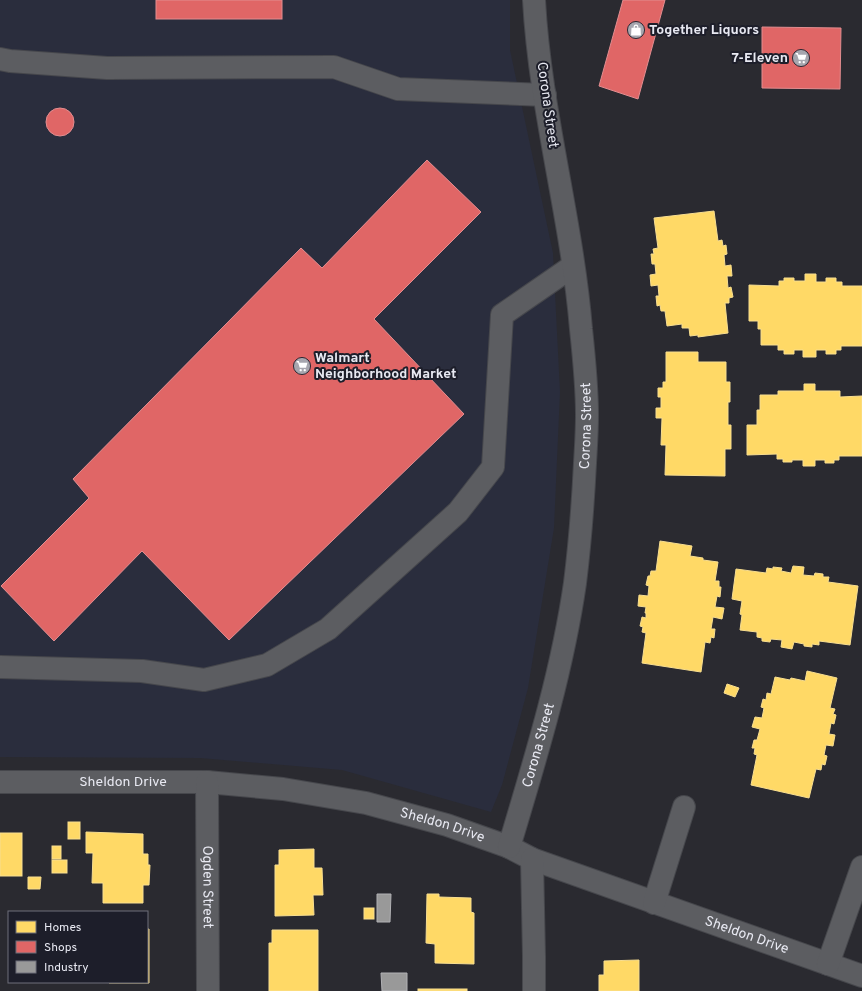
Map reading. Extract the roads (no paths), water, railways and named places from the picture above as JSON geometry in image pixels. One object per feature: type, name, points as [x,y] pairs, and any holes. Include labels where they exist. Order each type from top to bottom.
[{"type":"street","name":"Corona Street","points":[[509,847],[546,721],[563,648],[576,576],[583,508],[587,415],[581,328],[573,266],[545,95],[534,0]]},
{"type":"street","points":[[0,59],[107,68],[334,67],[398,89],[545,95]]},
{"type":"street","points":[[0,667],[142,671],[204,680],[267,665],[328,629],[458,512],[493,466],[502,315],[573,266]]},
{"type":"street","name":"Sheldon Drive","points":[[0,782],[207,782],[283,789],[366,803],[447,825],[509,847],[532,860],[862,976]]},
{"type":"street","name":"Ogden Street","points":[[207,782],[208,991]]},
{"type":"street","points":[[654,903],[684,807]]},
{"type":"street","points":[[532,860],[534,991]]},
{"type":"street","points":[[828,964],[862,866]]},
{"type":"place","name":"Together Liquors","points":[[636,30]]},
{"type":"place","name":"7-Eleven","points":[[801,58]]},
{"type":"place","name":"Walmart Neighborhood Market","points":[[302,366]]}]
